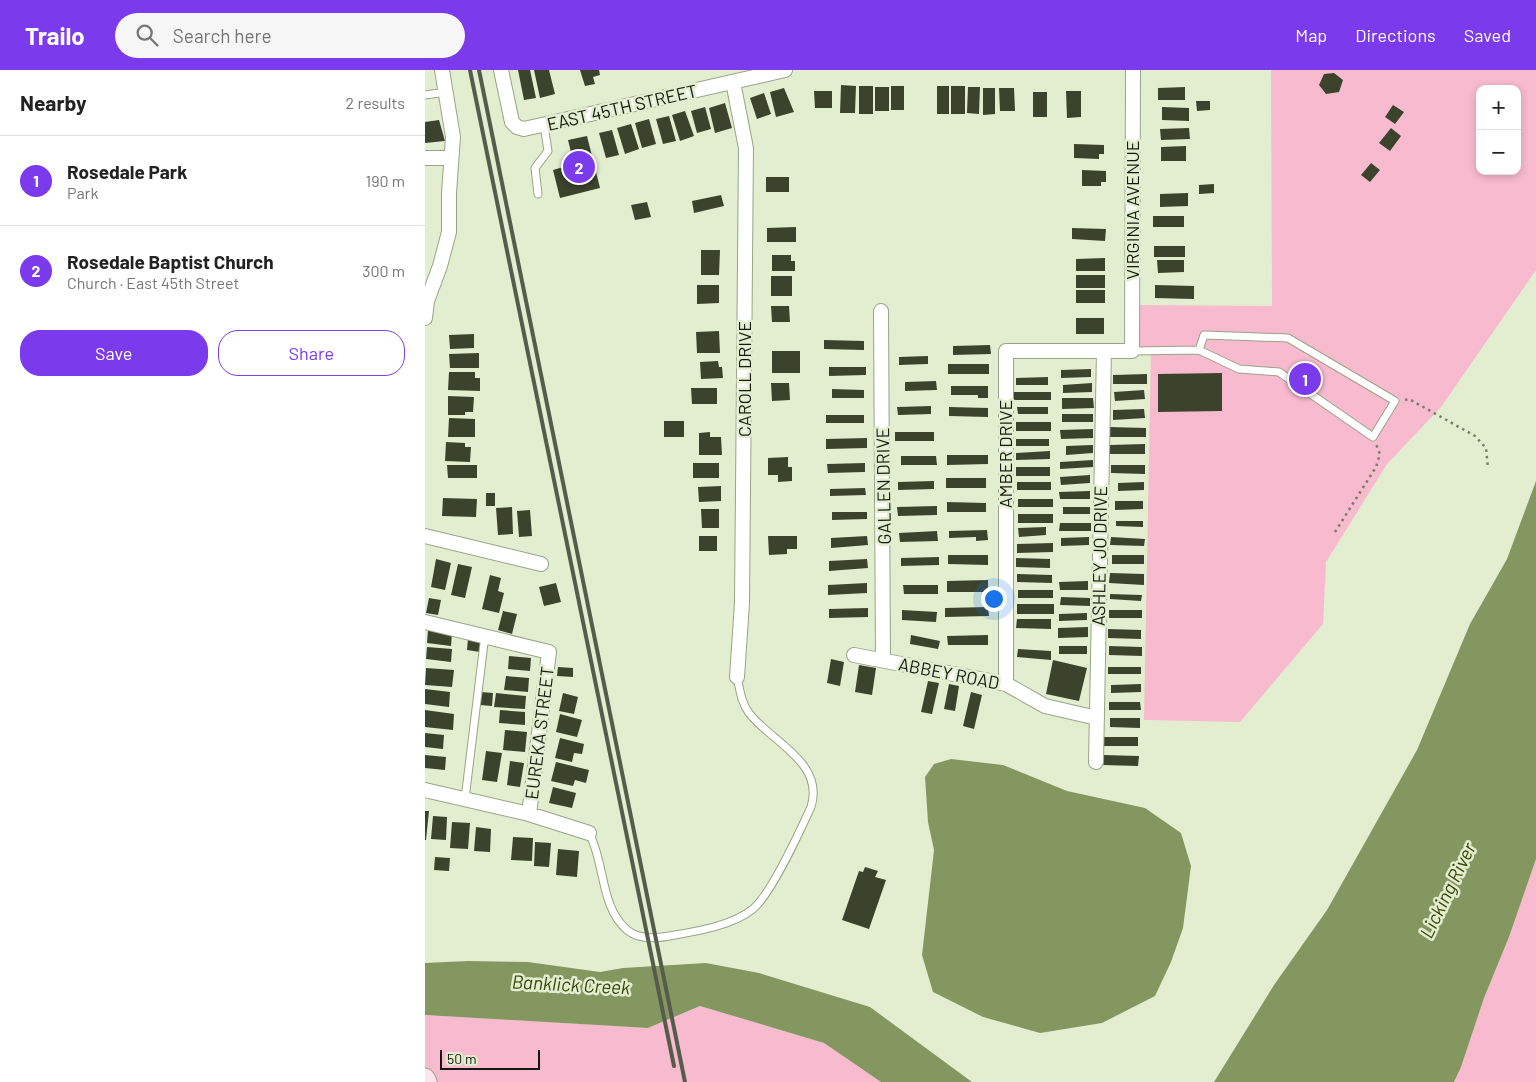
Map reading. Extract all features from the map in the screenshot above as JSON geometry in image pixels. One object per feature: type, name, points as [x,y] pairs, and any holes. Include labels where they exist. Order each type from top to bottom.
[{"type":"main road","points":[[425,1078],[427,1082]]},
{"type":"street","points":[[425,318],[427,301],[440,266],[449,232],[453,137],[442,70]]},
{"type":"street","name":"EAST 45TH STREET","points":[[501,70],[511,122],[517,127],[524,129],[785,70]]},
{"type":"street","name":"VIRGINIA AVENUE","points":[[1132,351],[1133,70]]},
{"type":"street","name":"CAROLL DRIVE","points":[[733,82],[746,148],[742,603],[737,677]]},
{"type":"street","points":[[425,158],[451,158]]},
{"type":"street","name":"GALLEN DRIVE","points":[[881,312],[883,660]]},
{"type":"street","name":"AMBER DRIVE","points":[[1006,684],[1006,351],[1132,351]]},
{"type":"street","name":"ASHLEY JO DRIVE","points":[[1096,762],[1104,351]]},
{"type":"street","points":[[425,536],[541,564]]},
{"type":"street","points":[[425,622],[485,635]]},
{"type":"street","name":"EUREKA STREET","points":[[485,635],[549,652],[529,814]]},
{"type":"street","name":"ABBEY ROAD","points":[[854,655],[1006,684],[1045,706],[1097,718]]},
{"type":"street","points":[[425,790],[529,814],[589,833]]},
{"type":"lane","points":[[425,95],[446,92]]},
{"type":"lane","points":[[538,194],[534,174],[535,168],[548,151],[544,125]]},
{"type":"lane","points":[[1132,351],[1199,350],[1239,369],[1279,372],[1373,437],[1395,401],[1288,338],[1204,335],[1199,350]]},
{"type":"lane","points":[[465,800],[485,635]]},
{"type":"lane","points":[[589,833],[597,847],[609,902],[627,931],[646,938],[674,936],[706,928],[743,915],[765,897],[811,807],[814,790],[805,768],[796,755],[750,714],[743,704],[737,677]]},
{"type":"path","points":[[1395,401],[1409,399],[1475,436],[1486,448],[1487,468]]},
{"type":"path","points":[[1335,532],[1376,467],[1380,454],[1373,437]]},
{"type":"shaded area","points":[[1271,70],[1536,70],[1536,270],[1441,407],[1387,464],[1326,562],[1323,624],[1240,722],[1144,720],[1151,351],[1132,351],[1132,305],[1272,306]]},
{"type":"shaded area","points":[[1536,859],[1536,1082],[1454,1082],[1461,1067],[1484,998],[1509,937]]},
{"type":"shaded area","points":[[700,1006],[824,1043],[881,1082],[428,1082],[425,1071],[425,1015],[648,1028]]},
{"type":"water","name":"Licking River","points":[[1536,481],[1536,859],[1509,937],[1484,998],[1461,1067],[1454,1082],[1214,1082],[1274,985],[1327,910],[1417,750],[1470,624],[1507,559]]},
{"type":"water","points":[[951,759],[1003,765],[1067,791],[1145,808],[1181,833],[1191,866],[1183,928],[1171,962],[1155,996],[1102,1023],[1040,1033],[983,1017],[933,992],[922,955],[934,850],[928,822],[925,777],[934,764]]},
{"type":"water","name":"Banklick Creek","points":[[468,961],[528,962],[600,972],[623,968],[706,963],[759,973],[870,1007],[972,1082],[881,1082],[824,1043],[700,1006],[648,1028],[425,1015],[425,963]]},
{"type":"building","points":[[518,70],[530,70],[536,98],[524,100]]},
{"type":"building","points":[[534,70],[549,70],[555,94],[540,98]]},
{"type":"building","points":[[580,70],[599,70],[600,75],[593,77],[595,84],[585,86]]},
{"type":"building","points":[[1334,73],[1343,80],[1339,92],[1326,94],[1319,85],[1324,74]]},
{"type":"building","points":[[841,85],[856,86],[855,113],[840,113]]},
{"type":"building","points":[[859,86],[873,86],[873,114],[859,114]]},
{"type":"building","points":[[891,86],[904,86],[904,110],[891,110]]},
{"type":"building","points":[[937,86],[949,86],[949,114],[937,114]]},
{"type":"building","points":[[951,86],[965,86],[965,114],[951,114]]},
{"type":"building","points":[[875,87],[889,87],[889,111],[875,111]]},
{"type":"building","points":[[968,87],[980,87],[979,114],[967,113]]},
{"type":"building","points":[[1185,87],[1185,100],[1158,100],[1158,88]]},
{"type":"building","points":[[784,88],[794,112],[776,117],[770,92]]},
{"type":"building","points":[[983,88],[995,88],[995,114],[983,115]]},
{"type":"building","points":[[999,88],[1014,88],[1015,111],[1000,111]]},
{"type":"building","points":[[814,91],[832,91],[832,108],[815,108]]},
{"type":"building","points":[[1066,91],[1081,91],[1081,117],[1067,118]]},
{"type":"building","points":[[1033,92],[1047,92],[1047,117],[1033,117]]},
{"type":"building","points":[[764,93],[771,114],[757,119],[750,98]]},
{"type":"building","points":[[1196,101],[1210,101],[1210,110],[1197,111]]},
{"type":"building","points":[[725,103],[732,128],[715,133],[709,108]]},
{"type":"building","points":[[1393,105],[1404,112],[1395,124],[1385,117]]},
{"type":"building","points":[[705,107],[711,129],[697,133],[691,111]]},
{"type":"building","points":[[1162,107],[1189,108],[1189,121],[1162,120]]},
{"type":"building","points":[[685,111],[694,136],[680,141],[672,115]]},
{"type":"building","points":[[669,116],[676,141],[663,144],[656,119]]},
{"type":"building","points":[[649,119],[656,144],[642,148],[635,123]]},
{"type":"building","points":[[439,120],[445,141],[425,143],[425,122]]},
{"type":"building","points":[[631,124],[639,149],[625,154],[617,128]]},
{"type":"building","points":[[1189,128],[1190,139],[1161,140],[1160,129]]},
{"type":"building","points":[[1391,128],[1401,136],[1390,151],[1379,143]]},
{"type":"building","points":[[612,130],[619,155],[606,158],[599,133]]},
{"type":"building","points":[[587,136],[600,188],[560,198],[553,170],[574,164],[568,140]]},
{"type":"building","points":[[1074,144],[1104,145],[1104,154],[1099,154],[1099,159],[1074,158]]},
{"type":"building","points":[[1186,146],[1186,161],[1161,161],[1161,147]]},
{"type":"building","points":[[1371,163],[1380,170],[1370,182],[1361,175]]},
{"type":"building","points":[[1082,170],[1106,171],[1106,182],[1101,182],[1101,186],[1082,186]]},
{"type":"building","points":[[766,177],[789,177],[789,192],[766,192]]},
{"type":"building","points":[[1214,184],[1214,193],[1199,194],[1199,185]]},
{"type":"building","points":[[1188,193],[1188,206],[1160,207],[1160,194]]},
{"type":"building","points":[[721,195],[724,206],[694,213],[692,201]]},
{"type":"building","points":[[647,202],[651,217],[635,220],[631,205]]},
{"type":"building","points":[[1153,216],[1184,216],[1184,227],[1153,227]]},
{"type":"building","points":[[796,227],[796,242],[767,242],[767,228]]},
{"type":"building","points":[[1072,228],[1106,229],[1105,241],[1072,239]]},
{"type":"building","points":[[1154,246],[1185,246],[1185,257],[1154,257]]},
{"type":"building","points":[[701,250],[720,250],[719,275],[701,275]]},
{"type":"building","points":[[772,255],[791,255],[791,261],[795,261],[795,271],[772,271]]},
{"type":"building","points":[[1105,258],[1105,271],[1076,271],[1076,259]]},
{"type":"building","points":[[1157,260],[1184,260],[1184,272],[1158,273]]},
{"type":"building","points":[[1076,275],[1105,275],[1105,288],[1076,288]]},
{"type":"building","points":[[771,276],[792,276],[792,296],[771,296]]},
{"type":"building","points":[[697,285],[719,285],[719,303],[697,304]]},
{"type":"building","points":[[1155,285],[1194,286],[1194,299],[1155,298]]},
{"type":"building","points":[[1076,290],[1105,290],[1105,303],[1076,303]]},
{"type":"building","points":[[771,306],[789,306],[790,322],[772,322]]},
{"type":"building","points":[[1076,318],[1104,318],[1104,334],[1076,334]]},
{"type":"building","points":[[719,331],[720,353],[697,353],[696,332]]},
{"type":"building","points":[[474,334],[474,348],[450,349],[449,335]]},
{"type":"building","points":[[824,340],[864,341],[864,350],[824,349]]},
{"type":"building","points":[[990,345],[991,354],[953,355],[953,346]]},
{"type":"building","points":[[772,351],[800,351],[800,373],[772,373]]},
{"type":"building","points":[[479,353],[479,368],[450,368],[449,354]]},
{"type":"building","points":[[928,356],[928,364],[899,365],[899,357]]},
{"type":"building","points":[[718,361],[719,367],[722,367],[723,378],[701,379],[700,362]]},
{"type":"building","points":[[948,364],[989,364],[989,374],[948,374]]},
{"type":"building","points":[[829,367],[866,367],[866,375],[829,376]]},
{"type":"building","points":[[1091,369],[1091,377],[1061,378],[1061,370]]},
{"type":"building","points":[[449,372],[475,372],[475,378],[480,378],[480,391],[448,390]]},
{"type":"building","points":[[1222,373],[1222,411],[1158,412],[1158,374]]},
{"type":"building","points":[[1147,374],[1147,384],[1113,384],[1113,375]]},
{"type":"building","points":[[1048,377],[1048,385],[1016,385],[1016,378]]},
{"type":"building","points":[[936,381],[937,390],[905,391],[905,382]]},
{"type":"building","points":[[771,383],[789,383],[790,400],[772,401]]},
{"type":"building","points":[[1092,383],[1092,392],[1063,393],[1063,385]]},
{"type":"building","points":[[951,386],[988,386],[988,398],[978,398],[978,395],[951,395]]},
{"type":"building","points":[[691,388],[717,388],[717,404],[692,404]]},
{"type":"building","points":[[832,389],[864,390],[864,398],[832,398]]},
{"type":"building","points":[[1144,390],[1145,399],[1115,401],[1114,392]]},
{"type":"building","points":[[1014,392],[1051,392],[1051,400],[1014,400]]},
{"type":"building","points":[[448,396],[474,397],[473,412],[465,412],[465,415],[448,415]]},
{"type":"building","points":[[1062,398],[1093,398],[1094,408],[1062,409]]},
{"type":"building","points":[[931,406],[931,414],[898,415],[897,407]]},
{"type":"building","points":[[949,407],[988,408],[988,417],[949,416]]},
{"type":"building","points":[[1017,407],[1048,407],[1048,414],[1018,414]]},
{"type":"building","points":[[1144,409],[1145,418],[1113,420],[1113,410]]},
{"type":"building","points":[[1062,414],[1093,414],[1093,422],[1062,422]]},
{"type":"building","points":[[826,415],[864,415],[864,423],[826,423]]},
{"type":"building","points":[[449,418],[475,419],[475,437],[448,437]]},
{"type":"building","points":[[664,421],[684,421],[684,437],[664,437]]},
{"type":"building","points":[[1016,422],[1051,422],[1051,431],[1016,431]]},
{"type":"building","points":[[1109,427],[1146,428],[1146,437],[1109,437]]},
{"type":"building","points":[[1093,429],[1093,438],[1061,439],[1060,430]]},
{"type":"building","points":[[710,432],[710,437],[721,437],[722,455],[699,455],[699,433]]},
{"type":"building","points":[[895,432],[934,432],[934,441],[895,441]]},
{"type":"building","points":[[867,438],[867,448],[826,449],[826,439]]},
{"type":"building","points":[[1016,439],[1049,439],[1049,446],[1016,446]]},
{"type":"building","points":[[446,442],[465,443],[465,447],[471,447],[470,462],[445,461]]},
{"type":"building","points":[[1145,444],[1145,454],[1110,454],[1110,445]]},
{"type":"building","points":[[1093,445],[1093,453],[1066,455],[1066,446]]},
{"type":"building","points":[[1050,451],[1050,459],[1016,460],[1016,453]]},
{"type":"building","points":[[947,455],[988,455],[988,464],[947,465]]},
{"type":"building","points":[[901,456],[936,456],[937,465],[901,465]]},
{"type":"building","points":[[788,457],[788,467],[792,467],[792,481],[778,482],[778,475],[768,475],[768,458]]},
{"type":"building","points":[[1093,460],[1093,467],[1060,469],[1060,462]]},
{"type":"building","points":[[693,463],[719,463],[719,478],[693,478]]},
{"type":"building","points":[[865,463],[865,472],[828,473],[827,464]]},
{"type":"building","points":[[447,465],[477,465],[477,478],[448,478]]},
{"type":"building","points":[[1111,465],[1145,465],[1145,474],[1111,473]]},
{"type":"building","points":[[1016,467],[1050,467],[1050,476],[1016,476]]},
{"type":"building","points":[[1090,475],[1090,483],[1061,485],[1060,477]]},
{"type":"building","points":[[946,478],[986,478],[986,488],[946,488]]},
{"type":"building","points":[[934,481],[934,489],[898,490],[898,482]]},
{"type":"building","points":[[1017,482],[1051,482],[1051,490],[1017,490]]},
{"type":"building","points":[[1144,482],[1144,490],[1118,491],[1118,483]]},
{"type":"building","points":[[721,486],[721,501],[699,502],[698,487]]},
{"type":"building","points":[[865,488],[866,495],[830,496],[830,489]]},
{"type":"building","points":[[1090,491],[1090,499],[1060,499],[1059,492]]},
{"type":"building","points":[[486,493],[495,493],[495,506],[486,506]]},
{"type":"building","points":[[443,498],[477,499],[476,517],[442,516]]},
{"type":"building","points":[[1018,499],[1053,499],[1053,507],[1018,507]]},
{"type":"building","points":[[1115,501],[1143,501],[1143,509],[1115,510]]},
{"type":"building","points":[[947,502],[986,503],[986,512],[947,512]]},
{"type":"building","points":[[937,506],[937,515],[898,516],[897,507]]},
{"type":"building","points":[[512,507],[513,534],[498,535],[496,508]]},
{"type":"building","points":[[1063,507],[1090,507],[1090,514],[1063,514]]},
{"type":"building","points":[[701,509],[719,509],[719,528],[702,528]]},
{"type":"building","points":[[530,510],[532,536],[519,537],[517,511]]},
{"type":"building","points":[[832,512],[867,512],[867,519],[832,520]]},
{"type":"building","points":[[1018,514],[1053,514],[1053,523],[1018,523]]},
{"type":"building","points":[[1116,521],[1143,521],[1143,527],[1116,526]]},
{"type":"building","points":[[1060,523],[1091,523],[1091,531],[1059,531]]},
{"type":"building","points":[[1046,527],[1046,535],[1019,537],[1018,528]]},
{"type":"building","points":[[987,530],[988,540],[976,541],[976,537],[949,538],[949,531]]},
{"type":"building","points":[[937,531],[938,541],[900,542],[899,533]]},
{"type":"building","points":[[699,536],[717,536],[717,551],[699,551]]},
{"type":"building","points":[[768,536],[797,536],[797,549],[787,549],[787,554],[769,555]]},
{"type":"building","points":[[867,536],[868,545],[831,548],[831,538]]},
{"type":"building","points":[[1089,537],[1089,545],[1061,546],[1061,538]]},
{"type":"building","points":[[1111,537],[1145,539],[1144,546],[1110,545]]},
{"type":"building","points":[[1053,543],[1053,552],[1017,553],[1017,544]]},
{"type":"building","points":[[948,555],[988,555],[988,565],[948,564]]},
{"type":"building","points":[[1112,555],[1144,555],[1144,564],[1112,564]]},
{"type":"building","points":[[939,557],[939,565],[901,566],[901,558]]},
{"type":"building","points":[[1016,558],[1050,559],[1050,568],[1016,567]]},
{"type":"building","points":[[436,559],[451,563],[445,590],[431,587]]},
{"type":"building","points":[[867,559],[868,568],[829,571],[829,561]]},
{"type":"building","points":[[458,564],[472,567],[465,598],[451,595]]},
{"type":"building","points":[[1110,573],[1144,574],[1144,585],[1109,583]]},
{"type":"building","points":[[1017,574],[1052,575],[1052,583],[1017,582]]},
{"type":"building","points":[[490,575],[501,578],[498,591],[504,593],[499,613],[482,609]]},
{"type":"building","points":[[988,580],[988,592],[947,592],[947,581]]},
{"type":"building","points":[[1088,581],[1088,590],[1060,590],[1059,582]]},
{"type":"building","points":[[556,583],[561,602],[544,606],[539,587]]},
{"type":"building","points":[[867,583],[867,593],[828,595],[828,585]]},
{"type":"building","points":[[903,585],[938,585],[938,594],[904,594]]},
{"type":"building","points":[[1018,590],[1053,590],[1053,598],[1018,598]]},
{"type":"building","points":[[1110,594],[1142,595],[1141,601],[1110,599]]},
{"type":"building","points":[[1061,597],[1090,598],[1090,606],[1060,605]]},
{"type":"building","points":[[429,598],[441,600],[438,615],[426,613]]},
{"type":"building","points":[[1017,604],[1054,604],[1054,614],[1017,614]]},
{"type":"building","points":[[988,607],[989,616],[945,617],[945,608]]},
{"type":"building","points":[[868,608],[868,617],[829,618],[829,609]]},
{"type":"building","points":[[902,610],[937,612],[936,622],[902,620]]},
{"type":"building","points":[[1109,610],[1142,610],[1142,618],[1109,618]]},
{"type":"building","points":[[503,611],[517,614],[512,634],[498,630]]},
{"type":"building","points":[[1087,613],[1087,620],[1059,621],[1059,614]]},
{"type":"building","points":[[1017,619],[1051,619],[1051,629],[1016,628]]},
{"type":"building","points":[[1088,627],[1088,637],[1058,638],[1058,628]]},
{"type":"building","points":[[1108,629],[1141,630],[1141,639],[1108,638]]},
{"type":"building","points":[[428,630],[452,633],[451,646],[427,643]]},
{"type":"building","points":[[911,635],[940,641],[938,649],[910,644]]},
{"type":"building","points":[[988,635],[988,645],[948,645],[947,636]]},
{"type":"building","points":[[468,638],[481,639],[480,652],[467,650]]},
{"type":"building","points":[[1059,646],[1087,646],[1087,654],[1059,654]]},
{"type":"building","points":[[1109,646],[1142,647],[1142,656],[1109,655]]},
{"type":"building","points":[[427,647],[452,649],[451,662],[426,659]]},
{"type":"building","points":[[1018,649],[1051,651],[1051,660],[1017,657]]},
{"type":"building","points":[[509,656],[531,658],[530,671],[508,669]]},
{"type":"building","points":[[831,659],[844,662],[840,686],[827,683]]},
{"type":"building","points":[[1053,660],[1087,668],[1079,701],[1046,694]]},
{"type":"building","points":[[859,665],[876,668],[872,695],[855,692]]},
{"type":"building","points":[[558,667],[573,668],[573,677],[557,676]]},
{"type":"building","points":[[1108,667],[1141,667],[1141,674],[1108,674]]},
{"type":"building","points":[[426,668],[454,670],[452,687],[425,685]]},
{"type":"building","points":[[506,676],[529,678],[528,692],[504,690]]},
{"type":"building","points":[[928,681],[939,683],[932,714],[921,712]]},
{"type":"building","points":[[949,684],[959,686],[955,711],[944,709]]},
{"type":"building","points":[[1141,684],[1141,692],[1111,693],[1111,685]]},
{"type":"building","points":[[425,689],[450,692],[449,707],[425,704]]},
{"type":"building","points":[[481,692],[493,693],[492,706],[480,705]]},
{"type":"building","points":[[971,692],[982,695],[974,729],[963,726]]},
{"type":"building","points":[[496,693],[526,696],[525,709],[494,707]]},
{"type":"building","points":[[563,693],[578,697],[574,714],[559,711]]},
{"type":"building","points":[[1109,702],[1140,702],[1141,710],[1109,710]]},
{"type":"building","points":[[425,710],[454,714],[453,730],[425,727]]},
{"type":"building","points":[[500,710],[525,712],[525,725],[499,723]]},
{"type":"building","points":[[560,714],[582,720],[577,737],[556,732]]},
{"type":"building","points":[[1110,718],[1140,718],[1140,728],[1110,727]]},
{"type":"building","points":[[505,730],[527,732],[525,752],[503,750]]},
{"type":"building","points":[[425,733],[444,735],[443,749],[425,747]]},
{"type":"building","points":[[1103,737],[1138,737],[1138,746],[1103,746]]},
{"type":"building","points":[[560,738],[584,744],[582,754],[574,753],[572,762],[555,758]]},
{"type":"building","points":[[486,751],[502,753],[497,782],[482,780]]},
{"type":"building","points":[[425,755],[446,757],[445,770],[425,768]]},
{"type":"building","points":[[1103,755],[1139,756],[1138,766],[1103,765]]},
{"type":"building","points":[[510,761],[524,763],[520,787],[507,785]]},
{"type":"building","points":[[556,762],[589,770],[586,783],[575,780],[573,786],[551,781]]},
{"type":"building","points":[[553,787],[576,793],[572,808],[549,803]]},
{"type":"building","points":[[425,811],[429,811],[426,840],[425,840]]},
{"type":"building","points":[[433,816],[447,817],[446,840],[431,839]]},
{"type":"building","points":[[452,822],[470,823],[468,849],[450,848]]},
{"type":"building","points":[[476,827],[491,829],[490,852],[474,851]]},
{"type":"building","points":[[513,837],[533,838],[532,861],[511,860]]},
{"type":"building","points":[[535,842],[551,843],[549,867],[534,866]]},
{"type":"building","points":[[558,849],[579,851],[577,877],[556,875]]},
{"type":"building","points":[[435,857],[450,858],[449,871],[434,870]]},
{"type":"building","points":[[865,867],[878,871],[875,877],[886,880],[869,929],[842,920],[859,871],[863,872]]},
{"type":"railway","points":[[470,70],[674,1066]]},
{"type":"railway","points":[[479,70],[685,1082]]},
{"type":"place","name":"Rosedale Baptist Church","points":[[579,167]]},
{"type":"place","name":"Rosedale Park","points":[[1305,379]]}]
